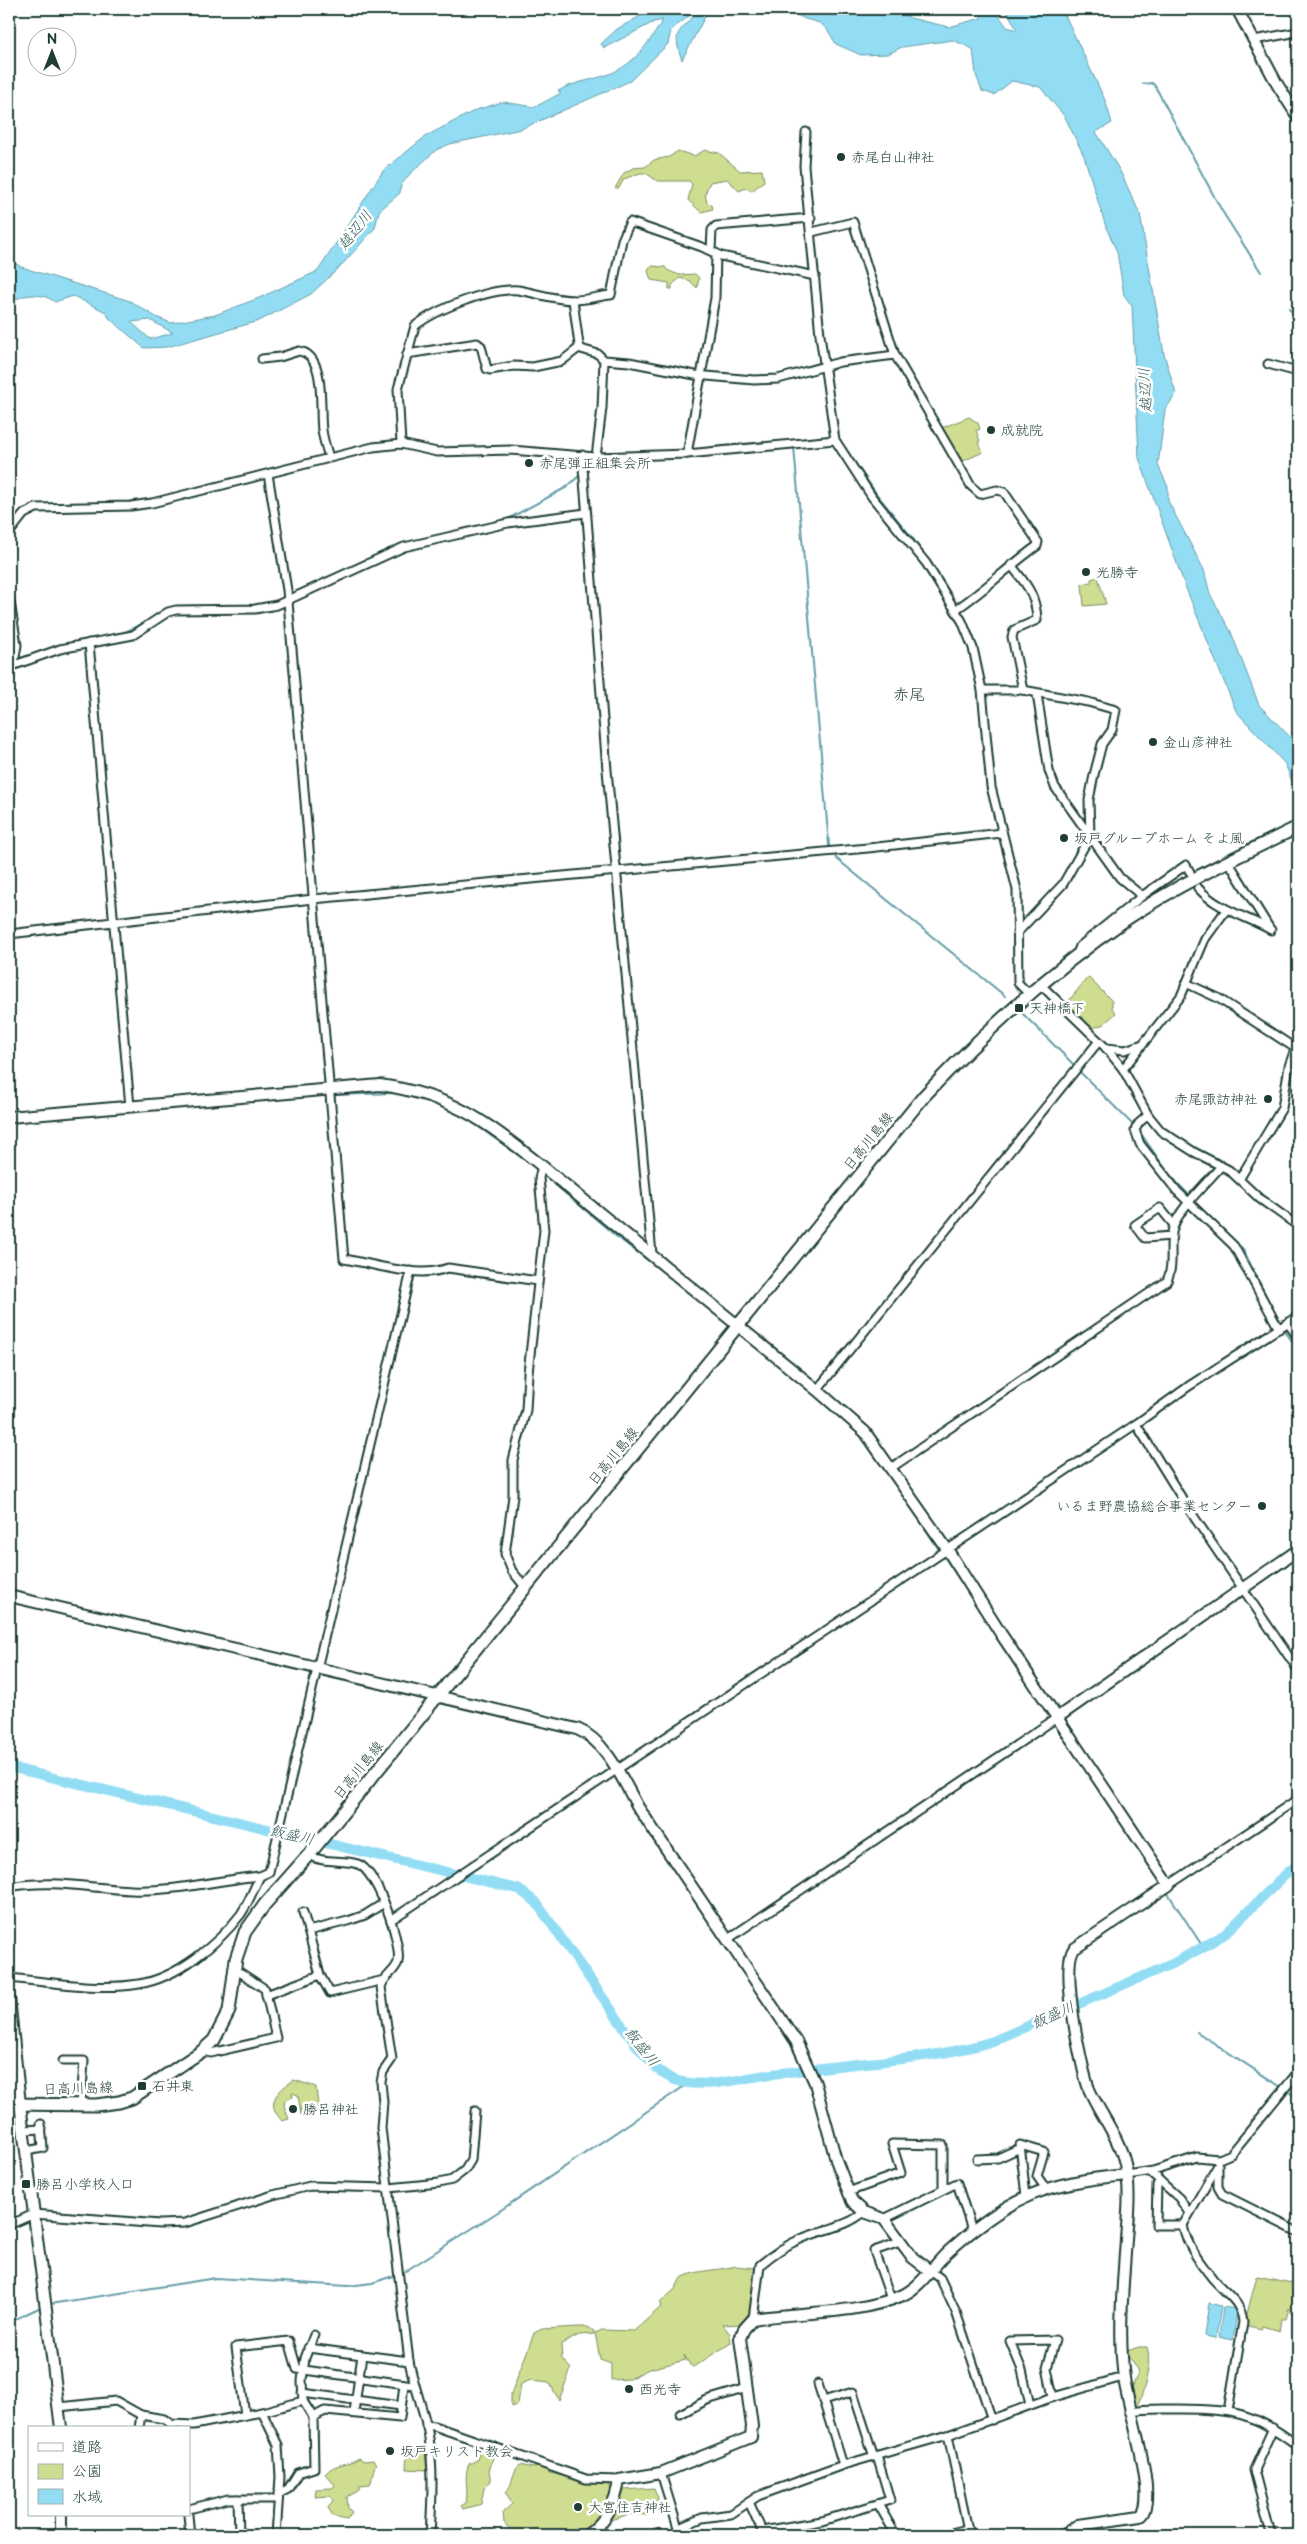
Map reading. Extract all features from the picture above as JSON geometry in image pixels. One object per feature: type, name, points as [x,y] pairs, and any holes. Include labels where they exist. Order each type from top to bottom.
[{"type":"main road","name":"日高川島線","points":[[14,2104],[110,2104],[127,2100],[202,2051],[214,2040],[229,2011],[234,1972],[240,1946],[252,1921],[311,1853],[924,1096],[987,1032],[1040,984],[1076,955],[1175,889],[1298,827]]},
{"type":"street","points":[[1237,9],[1298,116]]},
{"type":"street","points":[[1254,40],[1298,32]]},
{"type":"street","points":[[806,132],[804,166],[811,218],[815,276],[825,365],[836,440],[872,496],[926,563],[956,609],[973,648],[982,690],[991,787],[1017,890],[1018,983],[1029,994]]},
{"type":"street","points":[[687,454],[715,298],[712,230],[716,226],[811,218]]},
{"type":"street","points":[[401,444],[398,389],[415,326],[438,311],[454,304],[515,290],[536,293],[552,299],[573,300],[611,295],[622,240],[630,222],[744,262],[815,276]]},
{"type":"street","points":[[812,232],[853,222],[895,355],[971,486],[980,494],[997,490],[1004,492],[1038,542],[1037,546],[1011,565],[985,589],[956,609]]},
{"type":"street","points":[[573,300],[580,347]]},
{"type":"street","points":[[407,354],[477,343],[481,346],[486,367],[490,370],[514,366],[533,367],[562,361],[580,347]]},
{"type":"street","points":[[580,347],[598,354],[604,360],[629,362],[700,375],[767,380],[796,375],[825,365],[895,355]]},
{"type":"street","points":[[262,359],[280,357],[299,350],[310,357],[319,376],[322,432],[329,457]]},
{"type":"street","points":[[596,457],[602,408],[604,360]]},
{"type":"street","points":[[1268,364],[1298,372]]},
{"type":"street","points":[[9,533],[24,514],[36,508],[131,506],[152,503],[373,447],[401,444],[438,452],[512,450],[596,457],[687,454],[836,440]]},
{"type":"street","points":[[582,455],[616,871],[652,1254]]},
{"type":"street","points":[[268,474],[288,599],[344,1259],[411,1271],[434,1273],[448,1268],[538,1281]]},
{"type":"street","points":[[11,665],[60,648],[133,635],[168,612],[176,610],[255,609],[288,599],[404,547],[508,523],[586,513]]},
{"type":"street","points":[[1011,565],[1033,594],[1037,608],[1037,620],[1014,630],[1012,637],[1023,690]]},
{"type":"street","points":[[9,595],[17,645],[11,665]]},
{"type":"street","points":[[89,643],[130,1107]]},
{"type":"street","points":[[982,690],[1023,690],[1036,694],[1088,702],[1116,710],[1112,730],[1102,744],[1094,775],[1089,800],[1090,836],[1063,884],[1018,933]]},
{"type":"street","points":[[1036,694],[1049,772],[1055,787],[1120,878],[1142,896]]},
{"type":"street","points":[[9,934],[313,899],[1002,833]]},
{"type":"street","points":[[1198,888],[1207,898],[1226,910],[1251,919],[1271,930],[1232,859]]},
{"type":"street","points":[[1076,955],[1080,946],[1142,896],[1186,865],[1190,872]]},
{"type":"street","points":[[1123,1069],[1188,984],[1205,939],[1226,910]]},
{"type":"street","points":[[1040,984],[1106,1048],[1123,1069],[1148,1115],[1161,1131],[1240,1178],[1242,1183],[1260,1199],[1298,1226]]},
{"type":"street","points":[[1188,984],[1218,998],[1296,1045],[1282,1108],[1240,1178]]},
{"type":"street","points":[[817,1390],[1099,1040]]},
{"type":"street","points":[[1106,1048],[1125,1050],[1143,1044]]},
{"type":"street","points":[[9,1117],[330,1093],[380,1085],[432,1096],[462,1108],[494,1128],[652,1254],[817,1390],[864,1432],[891,1468],[943,1552],[1001,1634],[1054,1720],[1169,1885]]},
{"type":"street","points":[[1148,1115],[1140,1123],[1136,1136],[1156,1164],[1189,1203],[1234,1246],[1279,1329]]},
{"type":"street","points":[[526,1588],[512,1571],[505,1554],[513,1496],[513,1460],[526,1410],[528,1373],[544,1230],[539,1178],[542,1166]]},
{"type":"street","points":[[891,1468],[1167,1281],[1172,1269],[1174,1225],[1189,1203],[1221,1166]]},
{"type":"street","points":[[1172,1236],[1145,1238],[1135,1225],[1160,1208],[1174,1225]]},
{"type":"street","points":[[9,1887],[61,1882],[131,1890],[154,1889],[260,1876],[269,1872],[411,1271]]},
{"type":"street","points":[[391,1920],[1136,1424],[1189,1386],[1298,1316]]},
{"type":"street","points":[[1288,1323],[1298,1338]]},
{"type":"street","points":[[1136,1424],[1188,1508],[1298,1670]]},
{"type":"street","points":[[728,1939],[1054,1720],[1298,1550]]},
{"type":"street","points":[[9,1596],[577,1729],[595,1741],[617,1771],[638,1808],[784,2022],[804,2056],[852,2201],[864,2212],[884,2219],[913,2258],[940,2278],[949,2296],[992,2420]]},
{"type":"street","points":[[1058,2535],[1064,2535],[1079,2525],[1140,2516],[1146,2510],[1147,2484],[1129,2411],[1124,2377],[1121,2324],[1129,2203],[1128,2175],[1120,2148],[1089,2088],[1074,2020],[1069,1960],[1074,1949],[1298,1799]]},
{"type":"street","points":[[311,1853],[316,1859],[356,1863],[364,1867],[371,1874],[391,1920],[398,1961],[384,1980],[381,2000],[392,2059],[382,2076],[383,2102],[381,2119],[410,2361],[414,2385],[426,2425],[432,2499],[430,2535]]},
{"type":"street","points":[[9,1978],[110,1986],[139,1984],[167,1976],[199,1956],[234,1921],[246,1905],[260,1876]]},
{"type":"street","points":[[308,1931],[356,1918],[384,1903]]},
{"type":"street","points":[[303,1912],[320,1975],[330,1993],[384,1980]]},
{"type":"street","points":[[202,2051],[211,2053],[276,2038],[266,1995],[261,1986],[241,1973],[234,1972]]},
{"type":"street","points":[[266,1995],[320,1975]]},
{"type":"street","points":[[9,1998],[14,2104],[24,2130],[61,2426]]},
{"type":"street","points":[[62,2061],[84,2061],[81,2105]]},
{"type":"street","points":[[1228,2410],[1243,2322],[1242,2309],[1240,2304],[1214,2280],[1193,2250],[1183,2226],[1218,2162],[1238,2147],[1298,2072]]},
{"type":"street","points":[[9,2225],[34,2214],[160,2224],[185,2223],[273,2195],[310,2186],[389,2188],[452,2180],[465,2170],[472,2151],[472,2114],[474,2111]]},
{"type":"street","points":[[24,2130],[42,2126],[43,2148],[26,2151]]},
{"type":"street","points":[[848,2192],[901,2173],[892,2144],[943,2145],[943,2189]]},
{"type":"street","points":[[977,2159],[998,2158],[1020,2148],[1020,2145],[1044,2152],[1037,2176],[1046,2189]]},
{"type":"street","points":[[1020,2148],[1026,2196]]},
{"type":"street","points":[[753,2319],[842,2310],[891,2299],[910,2290],[972,2230],[1001,2208],[1046,2189],[1079,2181],[1150,2172],[1197,2157],[1218,2162]]},
{"type":"street","points":[[1218,2162],[1218,2187],[1222,2194],[1298,2232]]},
{"type":"street","points":[[1150,2172],[1179,2198],[1189,2212]]},
{"type":"street","points":[[1160,2181],[1157,2185],[1156,2225],[1183,2226]]},
{"type":"street","points":[[884,2219],[957,2183],[972,2230]]},
{"type":"street","points":[[426,2425],[528,2457],[586,2479],[619,2480],[661,2473],[751,2437],[753,2434],[740,2338],[744,2329],[753,2319],[760,2265],[804,2238],[854,2221],[864,2212]]},
{"type":"street","points":[[891,2299],[874,2251],[900,2242]]},
{"type":"street","points":[[190,2509],[218,2501],[278,2497],[288,2489],[298,2473],[314,2468],[314,2417],[304,2401],[302,2393],[303,2370],[308,2348],[314,2335]]},
{"type":"street","points":[[1030,2405],[1022,2370],[1010,2341],[1055,2340],[1047,2368],[1053,2397]]},
{"type":"street","points":[[245,2415],[236,2347],[289,2341],[296,2366],[303,2370],[414,2385]]},
{"type":"street","points":[[308,2348],[410,2361]]},
{"type":"street","points":[[354,2412],[362,2356]]},
{"type":"street","points":[[661,2473],[679,2532],[710,2516],[731,2514],[770,2491],[843,2465],[948,2435],[1053,2397],[1124,2377]]},
{"type":"street","points":[[314,2417],[325,2411],[354,2412],[400,2418],[404,2384]]},
{"type":"street","points":[[818,2384],[843,2465]]},
{"type":"street","points":[[680,2414],[707,2400],[747,2388]]},
{"type":"street","points":[[749,2502],[760,2530],[777,2532],[822,2521],[890,2500],[853,2392],[823,2401]]},
{"type":"street","points":[[302,2393],[401,2406]]},
{"type":"street","points":[[59,2407],[116,2401],[141,2415],[177,2425],[212,2423],[304,2401]]},
{"type":"street","points":[[1129,2411],[1205,2408],[1228,2410],[1259,2420],[1298,2446]]},
{"type":"street","points":[[262,2412],[278,2445],[280,2462],[276,2535]]},
{"type":"street","points":[[139,2426],[141,2415]]},
{"type":"street","points":[[1271,2535],[1254,2470],[1273,2428]]},
{"type":"street","points":[[942,2535],[968,2532],[948,2435]]},
{"type":"street","points":[[588,2535],[597,2528],[614,2505],[619,2480]]},
{"type":"street","points":[[238,2499],[239,2535]]},
{"type":"street","points":[[878,2504],[896,2535]]},
{"type":"street","points":[[61,2535],[62,2516]]},
{"type":"street","points":[[188,2516],[190,2535]]},
{"type":"green space","points":[[705,150],[719,153],[740,171],[762,170],[764,181],[752,191],[746,188],[739,191],[727,179],[710,182],[705,194],[707,203],[712,205],[713,209],[701,212],[688,200],[692,184],[689,181],[657,181],[646,173],[640,173],[624,179],[619,188],[615,188],[624,173],[633,168],[645,167],[654,160],[669,157],[678,151],[694,156]]},
{"type":"green space","points":[[651,266],[665,267],[667,270],[679,275],[695,274],[699,278],[697,288],[690,281],[680,278],[672,285],[672,289],[669,289],[669,283],[651,280],[648,271]]},
{"type":"green space","points":[[969,417],[978,423],[980,429],[976,431],[980,441],[978,442],[983,452],[959,463],[939,429]]},
{"type":"green space","points":[[1098,577],[1106,604],[1084,606],[1082,584],[1091,582],[1091,579]]},
{"type":"green space","points":[[1088,977],[1112,1001],[1112,1008],[1116,1013],[1104,1024],[1091,1029],[1067,1003]]},
{"type":"green space","points":[[294,2080],[316,2087],[318,2106],[315,2113],[310,2111],[304,2116],[301,2115],[298,2095],[292,2093],[293,2097],[285,2100],[284,2106],[289,2119],[282,2121],[275,2112],[275,2097]]},
{"type":"green space","points":[[736,2266],[755,2268],[749,2313],[741,2324],[723,2325],[730,2334],[731,2343],[693,2367],[684,2355],[686,2360],[649,2369],[629,2379],[611,2380],[611,2363],[600,2359],[595,2333],[602,2330],[634,2331],[662,2306],[660,2303],[675,2289],[681,2278],[695,2273]]},
{"type":"green space","points":[[1257,2276],[1292,2283],[1292,2287],[1298,2286],[1298,2318],[1293,2316],[1289,2308],[1286,2319],[1281,2319],[1279,2331],[1262,2326],[1261,2329],[1244,2325]]},
{"type":"green space","points":[[588,2327],[594,2331],[594,2334],[579,2335],[561,2344],[562,2359],[571,2369],[559,2400],[549,2382],[531,2380],[521,2384],[518,2404],[511,2407],[511,2394],[534,2333],[542,2329]]},
{"type":"green space","points":[[1139,2347],[1147,2347],[1148,2369],[1144,2388],[1135,2408],[1130,2387],[1133,2386],[1138,2372],[1128,2357],[1127,2351]]},
{"type":"green space","points":[[407,2448],[425,2449],[427,2470],[406,2469]]},
{"type":"green space","points":[[480,2450],[494,2454],[489,2472],[491,2481],[484,2488],[481,2504],[463,2509],[461,2506],[466,2503],[467,2498],[467,2469],[469,2464],[477,2460]]},
{"type":"green space","points":[[359,2458],[364,2461],[373,2460],[376,2464],[370,2485],[360,2486],[358,2491],[347,2497],[348,2508],[352,2512],[347,2519],[333,2516],[328,2508],[333,2500],[330,2496],[315,2497],[316,2489],[332,2488],[335,2485],[325,2474],[337,2466]]},
{"type":"green space","points":[[520,2465],[533,2468],[543,2466],[549,2473],[585,2483],[609,2485],[613,2494],[606,2510],[599,2514],[593,2525],[577,2535],[516,2535],[504,2523],[503,2512],[512,2504],[506,2492],[509,2489],[515,2471]]},
{"type":"green space","points":[[654,2488],[658,2498],[657,2502],[645,2509],[648,2515],[629,2514],[609,2521],[612,2515],[622,2508],[621,2499],[624,2490]]},
{"type":"water","name":"越辺川","points":[[653,9],[698,9],[671,30],[668,44],[630,81],[521,129],[450,144],[436,150],[409,175],[401,185],[400,193],[379,211],[375,228],[339,268],[311,294],[259,321],[167,347],[144,348],[109,318],[106,312],[73,296],[55,302],[38,295],[32,295],[14,300],[9,304],[9,292],[16,285],[14,280],[9,280],[9,259],[21,267],[130,301],[156,317],[171,323],[215,315],[259,298],[318,271],[383,171],[426,136],[476,110],[503,102],[535,107],[561,93],[558,91],[565,87],[613,73],[639,53],[650,41],[663,20],[654,22],[604,48],[601,44],[617,29]],"holes":[[[150,320],[173,333],[150,339],[131,322]]]},
{"type":"water","points":[[698,9],[709,9],[682,60],[677,42],[678,36]]},
{"type":"water","name":"越辺川","points":[[786,9],[893,9],[910,18],[949,27],[981,18],[982,9],[994,9],[1007,27],[1017,30],[1006,9],[1062,9],[1105,100],[1112,123],[1096,132],[1120,171],[1140,214],[1164,354],[1176,394],[1165,410],[1158,465],[1168,487],[1168,501],[1204,570],[1210,594],[1231,632],[1259,705],[1298,745],[1298,817],[1293,784],[1285,764],[1236,711],[1185,586],[1139,458],[1132,306],[1124,295],[1117,252],[1106,227],[1084,156],[1065,117],[1040,87],[1012,81],[994,95],[982,91],[976,75],[973,49],[953,40],[902,47],[888,54],[861,55],[836,44],[827,29],[820,23],[805,19]]},
{"type":"water","points":[[1209,2303],[1221,2306],[1216,2338],[1204,2336]]},
{"type":"water","points":[[1223,2307],[1235,2309],[1236,2320],[1233,2340],[1219,2337]]},
{"type":"waterway","points":[[1143,84],[1152,83],[1155,86],[1222,211],[1261,272]]},
{"type":"waterway","points":[[1289,309],[1298,318]]},
{"type":"waterway","points":[[841,442],[878,496],[914,540],[944,583],[954,601]]},
{"type":"waterway","points":[[794,447],[829,845],[831,850]]},
{"type":"waterway","points":[[694,457],[749,452]]},
{"type":"waterway","points":[[604,460],[682,458]]},
{"type":"waterway","points":[[585,469],[597,460]]},
{"type":"waterway","points":[[506,520],[567,487],[582,473]]},
{"type":"waterway","points":[[418,540],[489,524]]},
{"type":"waterway","points":[[358,564],[397,546]]},
{"type":"waterway","points":[[179,607],[200,606]]},
{"type":"waterway","points":[[123,633],[146,622]]},
{"type":"waterway","points":[[966,622],[975,642],[983,679]]},
{"type":"waterway","points":[[69,644],[97,639]]},
{"type":"waterway","points":[[17,659],[50,649]]},
{"type":"waterway","points":[[834,854],[837,859],[1005,996]]},
{"type":"waterway","points":[[1019,1010],[1076,1067]]},
{"type":"waterway","points":[[1079,1071],[1134,1126]]},
{"type":"waterway","points":[[332,1095],[395,1093]]},
{"type":"waterway","points":[[400,1094],[410,1096]]},
{"type":"waterway","points":[[9,1122],[328,1095]]},
{"type":"waterway","points":[[469,1120],[535,1167]]},
{"type":"waterway","points":[[1139,1131],[1169,1174],[1190,1196]]},
{"type":"waterway","points":[[544,1175],[617,1237],[662,1271]]},
{"type":"waterway","points":[[1197,1205],[1202,1210]]},
{"type":"waterway","points":[[1218,1226],[1243,1249],[1280,1324]]},
{"type":"waterway","points":[[1283,1328],[1298,1350]]},
{"type":"waterway","points":[[903,1495],[940,1551]]},
{"type":"waterway","points":[[943,1555],[1012,1659]]},
{"type":"waterway","points":[[1021,1674],[1163,1886]]},
{"type":"waterway","name":"飯盛川","points":[[9,1767],[518,1889],[536,1902],[636,2045],[651,2062],[668,2077],[693,2084],[727,2082],[772,2074],[951,2052],[993,2041],[1174,1963],[1203,1947],[1225,1934],[1289,1871],[1298,1865]]},
{"type":"waterway","points":[[1167,1892],[1203,1947]]},
{"type":"waterway","points":[[1197,2032],[1281,2087]]},
{"type":"waterway","points":[[401,2274],[501,2210],[689,2083]]},
{"type":"waterway","points":[[1285,2090],[1298,2098]]},
{"type":"waterway","points":[[50,2304],[216,2278],[348,2286],[372,2283],[396,2275]]},
{"type":"waterway","points":[[9,2322],[43,2306]]},
{"type":"place","name":"赤尾白山神社","points":[[841,157]]},
{"type":"place","name":"成就院","points":[[991,430]]},
{"type":"place","name":"赤尾弾正組集会所","points":[[529,463]]},
{"type":"place","name":"光勝寺","points":[[1086,572]]},
{"type":"place","name":"金山彦神社","points":[[1153,742]]},
{"type":"place","name":"坂戸グループホーム そよ風","points":[[1064,838]]},
{"type":"place","name":"天神橋下","points":[[1019,1008]]},
{"type":"place","name":"赤尾諏訪神社","points":[[1268,1099]]},
{"type":"place","name":"いるま野農協総合事業センター","points":[[1262,1506]]},
{"type":"place","name":"石井東","points":[[142,2086]]},
{"type":"place","name":"勝呂神社","points":[[293,2109]]},
{"type":"place","name":"勝呂小学校入口","points":[[26,2184]]},
{"type":"place","name":"西光寺","points":[[629,2389]]},
{"type":"place","name":"坂戸キリスト教会","points":[[390,2451]]},
{"type":"place","name":"大宮住吉神社","points":[[578,2507]]},
{"type":"district","name":"赤尾","points":[[909,694]]}]
